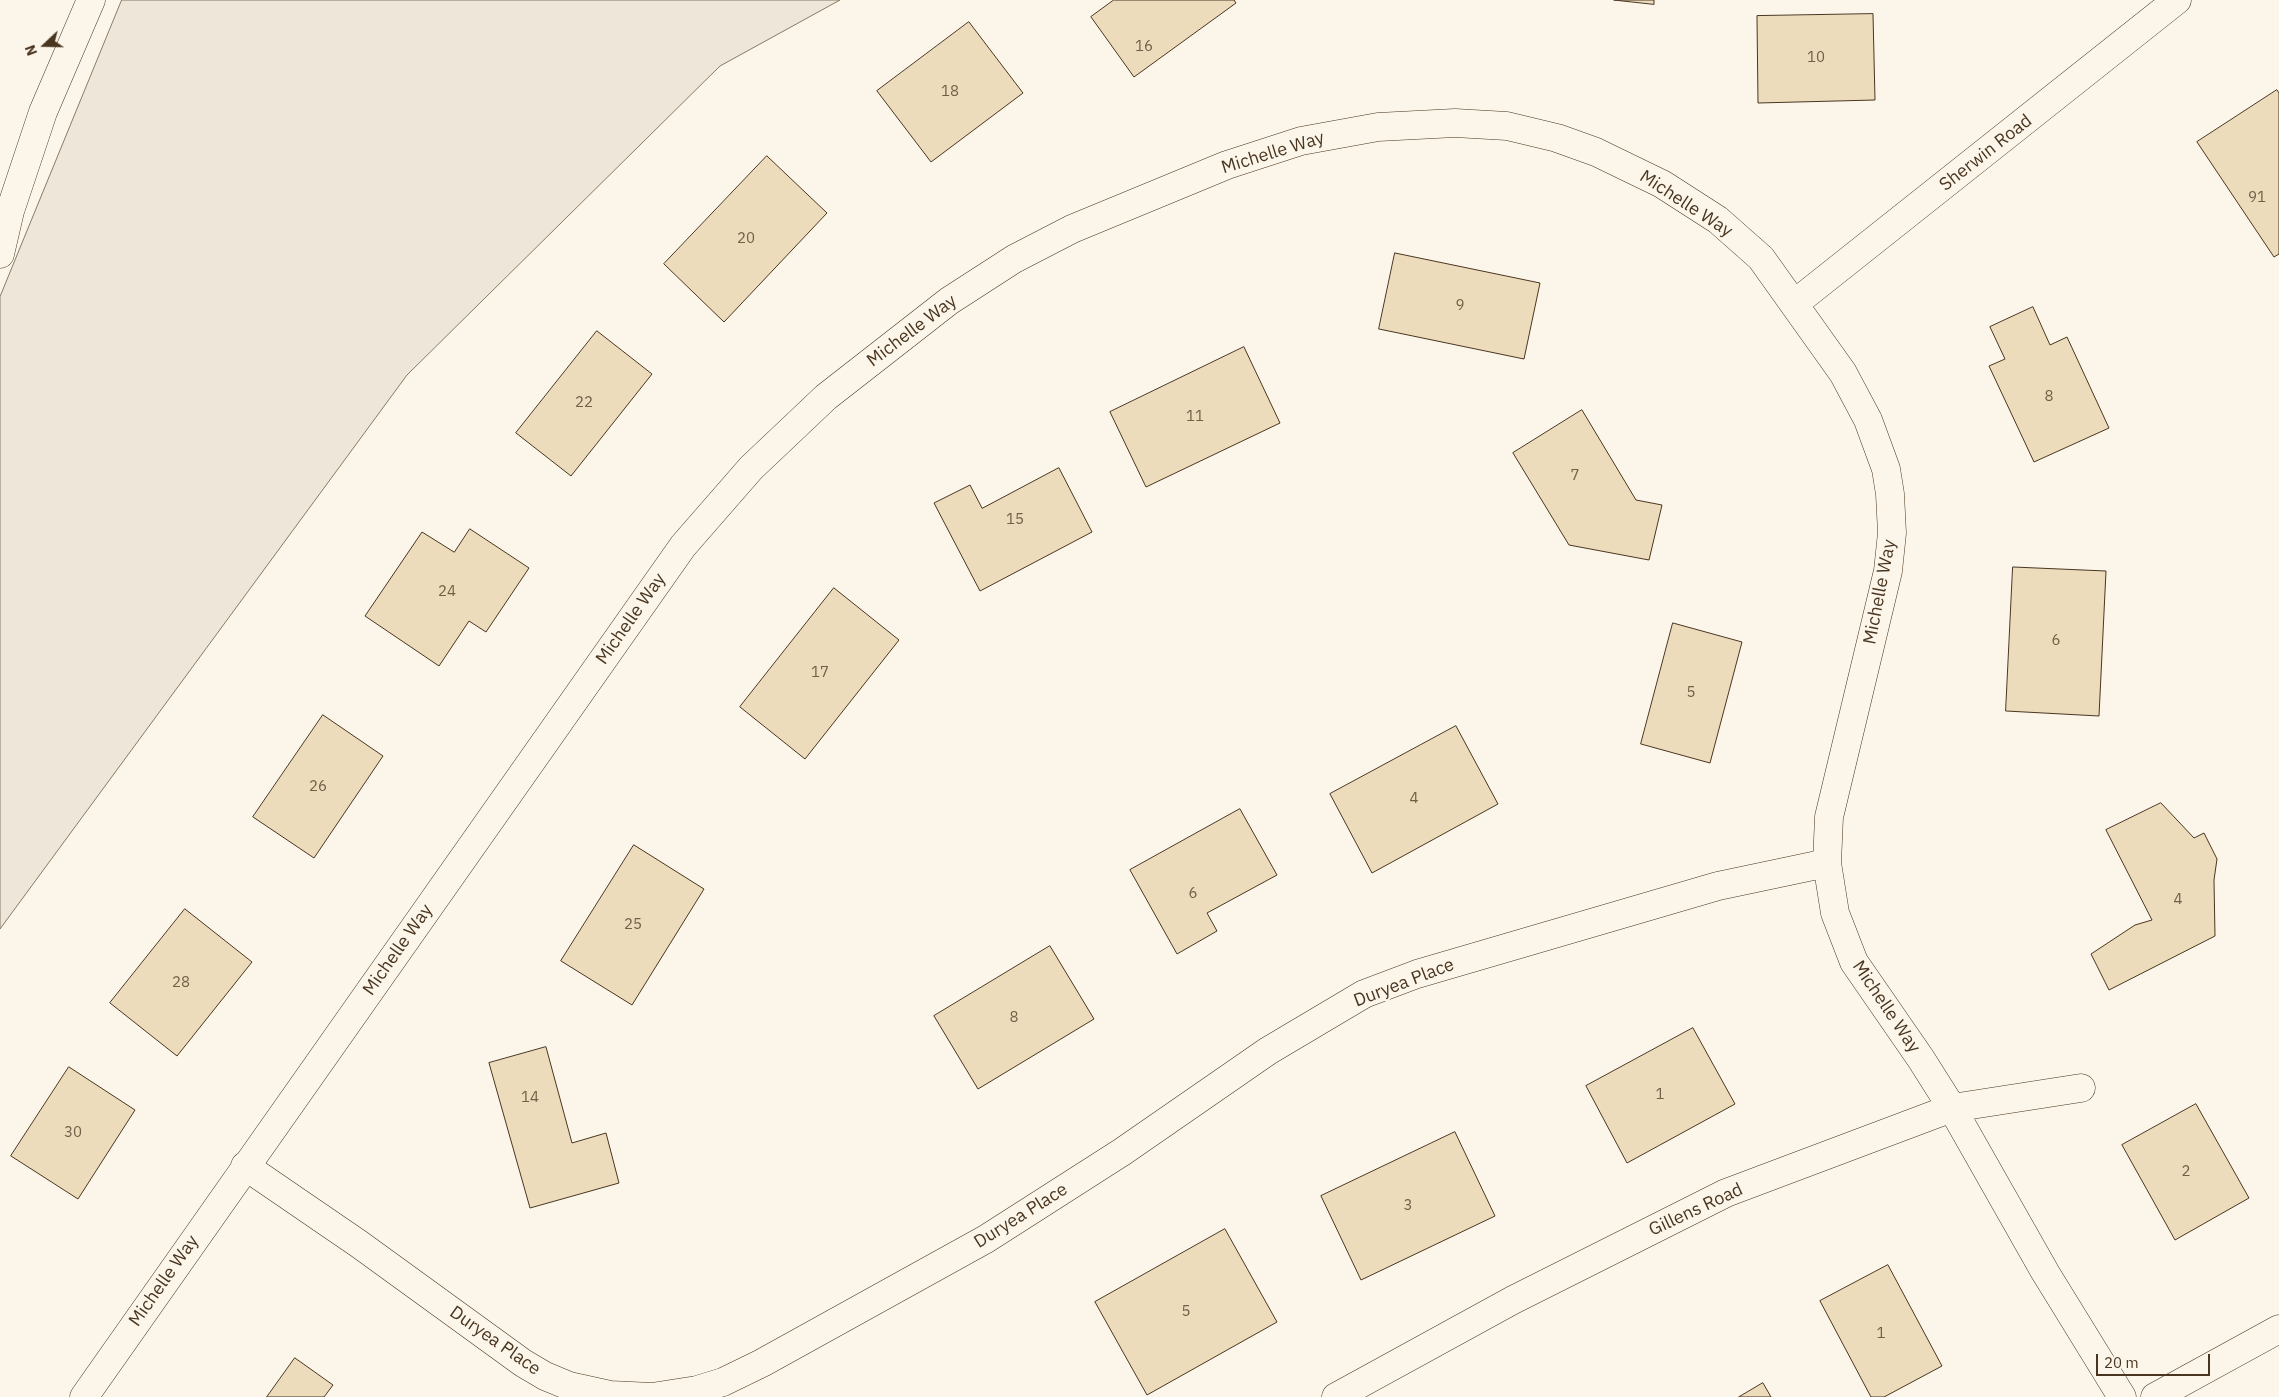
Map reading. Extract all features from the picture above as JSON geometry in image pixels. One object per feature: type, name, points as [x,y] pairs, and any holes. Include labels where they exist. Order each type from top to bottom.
[{"type":"street","points":[[0,254],[10,211],[43,112],[91,0]]},
{"type":"street","name":"Sherwin Road","points":[[1794,304],[2177,0]]},
{"type":"street","name":"Michelle Way","points":[[84,1397],[683,546],[751,468],[826,397],[948,301],[1014,259],[1072,229],[1228,165],[1301,141],[1378,127],[1464,123],[1507,126],[1558,138],[1596,152],[1662,184],[1718,220],[1761,258],[1842,373],[1868,420],[1886,469],[1890,494],[1892,533],[1888,571],[1829,818],[1827,863],[1829,888],[1835,914],[1854,962],[1921,1058],[1952,1108],[2045,1272],[2122,1397]]},
{"type":"street","name":"Duryea Place","points":[[245,1166],[359,1244],[523,1363],[546,1376],[569,1386],[610,1395],[652,1397],[697,1390],[723,1382],[762,1363],[986,1239],[1122,1152],[1268,1051],[1364,994],[1417,974],[1710,888],[1827,863]]},
{"type":"street","name":"Gillens Road","points":[[1336,1397],[1513,1300],[1726,1193],[1952,1108],[2081,1088]]},
{"type":"street","points":[[2155,1397],[2279,1329]]},
{"type":"shaded area","points":[[122,0],[840,0],[720,66],[407,375],[0,929],[0,297]]},
{"type":"building","points":[[1114,0],[1234,0],[1236,3],[1134,77],[1091,17]]},
{"type":"building","points":[[1614,0],[1654,0],[1654,4]]},
{"type":"building","points":[[1873,14],[1875,100],[1758,103],[1757,16]]},
{"type":"building","points":[[969,22],[1023,93],[931,162],[877,91]]},
{"type":"building","points":[[2277,90],[2279,93],[2279,254],[2274,257],[2197,142]]},
{"type":"building","points":[[767,156],[827,213],[724,322],[664,264]]},
{"type":"building","points":[[1395,253],[1540,283],[1524,359],[1379,329]]},
{"type":"building","points":[[2033,307],[2050,345],[2067,337],[2109,428],[2034,462],[1989,366],[2005,359],[1990,327]]},
{"type":"building","points":[[597,331],[652,374],[571,476],[516,433]]},
{"type":"building","points":[[1244,347],[1280,423],[1146,487],[1110,412]]},
{"type":"building","points":[[1582,410],[1636,500],[1662,505],[1649,560],[1569,545],[1513,453]]},
{"type":"building","points":[[1059,468],[1092,532],[980,591],[934,503],[970,485],[982,508]]},
{"type":"building","points":[[470,529],[529,568],[486,632],[469,621],[439,666],[365,616],[422,532],[454,552]]},
{"type":"building","points":[[2013,567],[2106,571],[2099,716],[2006,711]]},
{"type":"building","points":[[834,588],[899,640],[805,759],[740,707]]},
{"type":"building","points":[[1673,623],[1742,642],[1710,763],[1641,744]]},
{"type":"building","points":[[323,715],[383,756],[314,858],[253,817]]},
{"type":"building","points":[[1456,726],[1498,804],[1372,873],[1330,794]]},
{"type":"building","points":[[2161,803],[2194,838],[2204,833],[2217,859],[2214,880],[2215,936],[2109,990],[2091,954],[2135,925],[2152,920],[2106,830]]},
{"type":"building","points":[[1240,809],[1277,875],[1207,913],[1217,931],[1177,954],[1130,870]]},
{"type":"building","points":[[634,845],[704,889],[632,1005],[561,961]]},
{"type":"building","points":[[185,909],[252,962],[177,1056],[110,1003]]},
{"type":"building","points":[[1050,946],[1094,1019],[978,1089],[934,1016]]},
{"type":"building","points":[[1693,1028],[1735,1104],[1627,1163],[1586,1086]]},
{"type":"building","points":[[546,1047],[572,1143],[606,1133],[619,1183],[530,1208],[489,1063]]},
{"type":"building","points":[[69,1067],[135,1110],[78,1199],[11,1156]]},
{"type":"building","points":[[2196,1104],[2249,1198],[2175,1240],[2122,1145]]},
{"type":"building","points":[[1455,1132],[1495,1216],[1361,1280],[1321,1196]]},
{"type":"building","points":[[1225,1229],[1277,1322],[1147,1395],[1095,1302]]},
{"type":"building","points":[[1888,1265],[1942,1366],[1884,1397],[1871,1397],[1820,1301]]},
{"type":"building","points":[[295,1358],[333,1385],[324,1397],[267,1397]]},
{"type":"building","points":[[1763,1383],[1771,1397],[1739,1397]]}]
